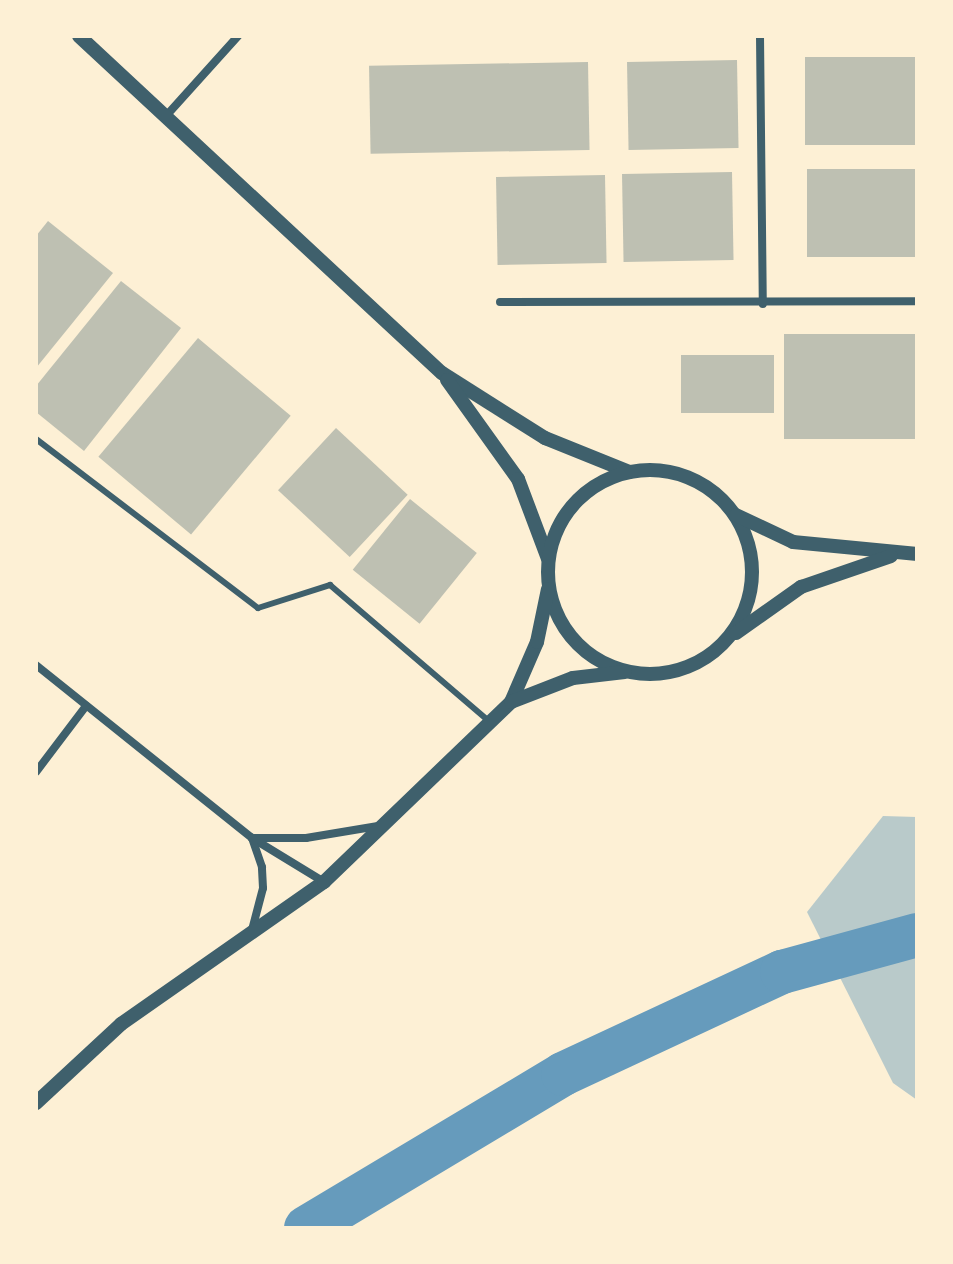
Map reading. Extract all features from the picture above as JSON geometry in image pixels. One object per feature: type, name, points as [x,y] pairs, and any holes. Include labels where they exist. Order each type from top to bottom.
[{"type":"street","points":[[79,36],[442,373],[545,438],[629,472],[665,471],[700,482],[736,515],[793,542],[917,554]]},
{"type":"street","points":[[166,116],[238,36]]},
{"type":"street","points":[[760,36],[763,304]]},
{"type":"street","points":[[500,302],[763,304],[917,301]]},
{"type":"street","points":[[442,373],[518,479],[548,560]]},
{"type":"street","points":[[625,672],[597,660],[574,641],[557,615],[549,587],[548,560],[554,536],[583,494],[629,472]]},
{"type":"street","points":[[732,636],[747,608],[753,577],[749,545],[736,515]]},
{"type":"street","points":[[36,1103],[121,1024],[249,938],[324,882],[511,702],[573,678],[625,672],[655,675],[684,670],[711,657],[732,636],[801,587],[896,554]]},
{"type":"street","points":[[511,702],[537,642],[549,587]]},
{"type":"street","points":[[36,665],[252,838],[324,882]]},
{"type":"street","points":[[36,772],[86,706]]},
{"type":"street","points":[[252,838],[306,838],[379,826]]},
{"type":"street","points":[[249,938],[261,911],[263,888],[262,867],[252,838]]},
{"type":"lane","points":[[36,439],[258,608],[330,585],[490,722]]},
{"type":"shaded area","points":[[883,816],[917,817],[917,1100],[893,1083],[807,912]]},
{"type":"building","points":[[805,57],[917,57],[917,145],[805,145]]},
{"type":"building","points":[[737,60],[739,148],[629,150],[627,62]]},
{"type":"building","points":[[588,62],[590,150],[371,154],[369,66]]},
{"type":"building","points":[[807,169],[917,169],[917,257],[807,257]]},
{"type":"building","points":[[732,172],[734,260],[624,262],[622,174]]},
{"type":"building","points":[[605,175],[607,263],[498,265],[496,177]]},
{"type":"building","points":[[48,221],[113,273],[36,368],[36,236]]},
{"type":"building","points":[[121,281],[181,328],[84,451],[36,412],[36,386]]},
{"type":"building","points":[[784,334],[917,334],[917,439],[784,439]]},
{"type":"building","points":[[198,338],[291,416],[191,535],[98,457]]},
{"type":"building","points":[[681,355],[774,355],[774,413],[681,413]]},
{"type":"building","points":[[336,428],[408,495],[350,557],[278,490]]},
{"type":"building","points":[[410,499],[477,553],[420,624],[353,570]]},
{"type":"waterway","points":[[306,1228],[563,1074],[782,972],[917,935]]}]
